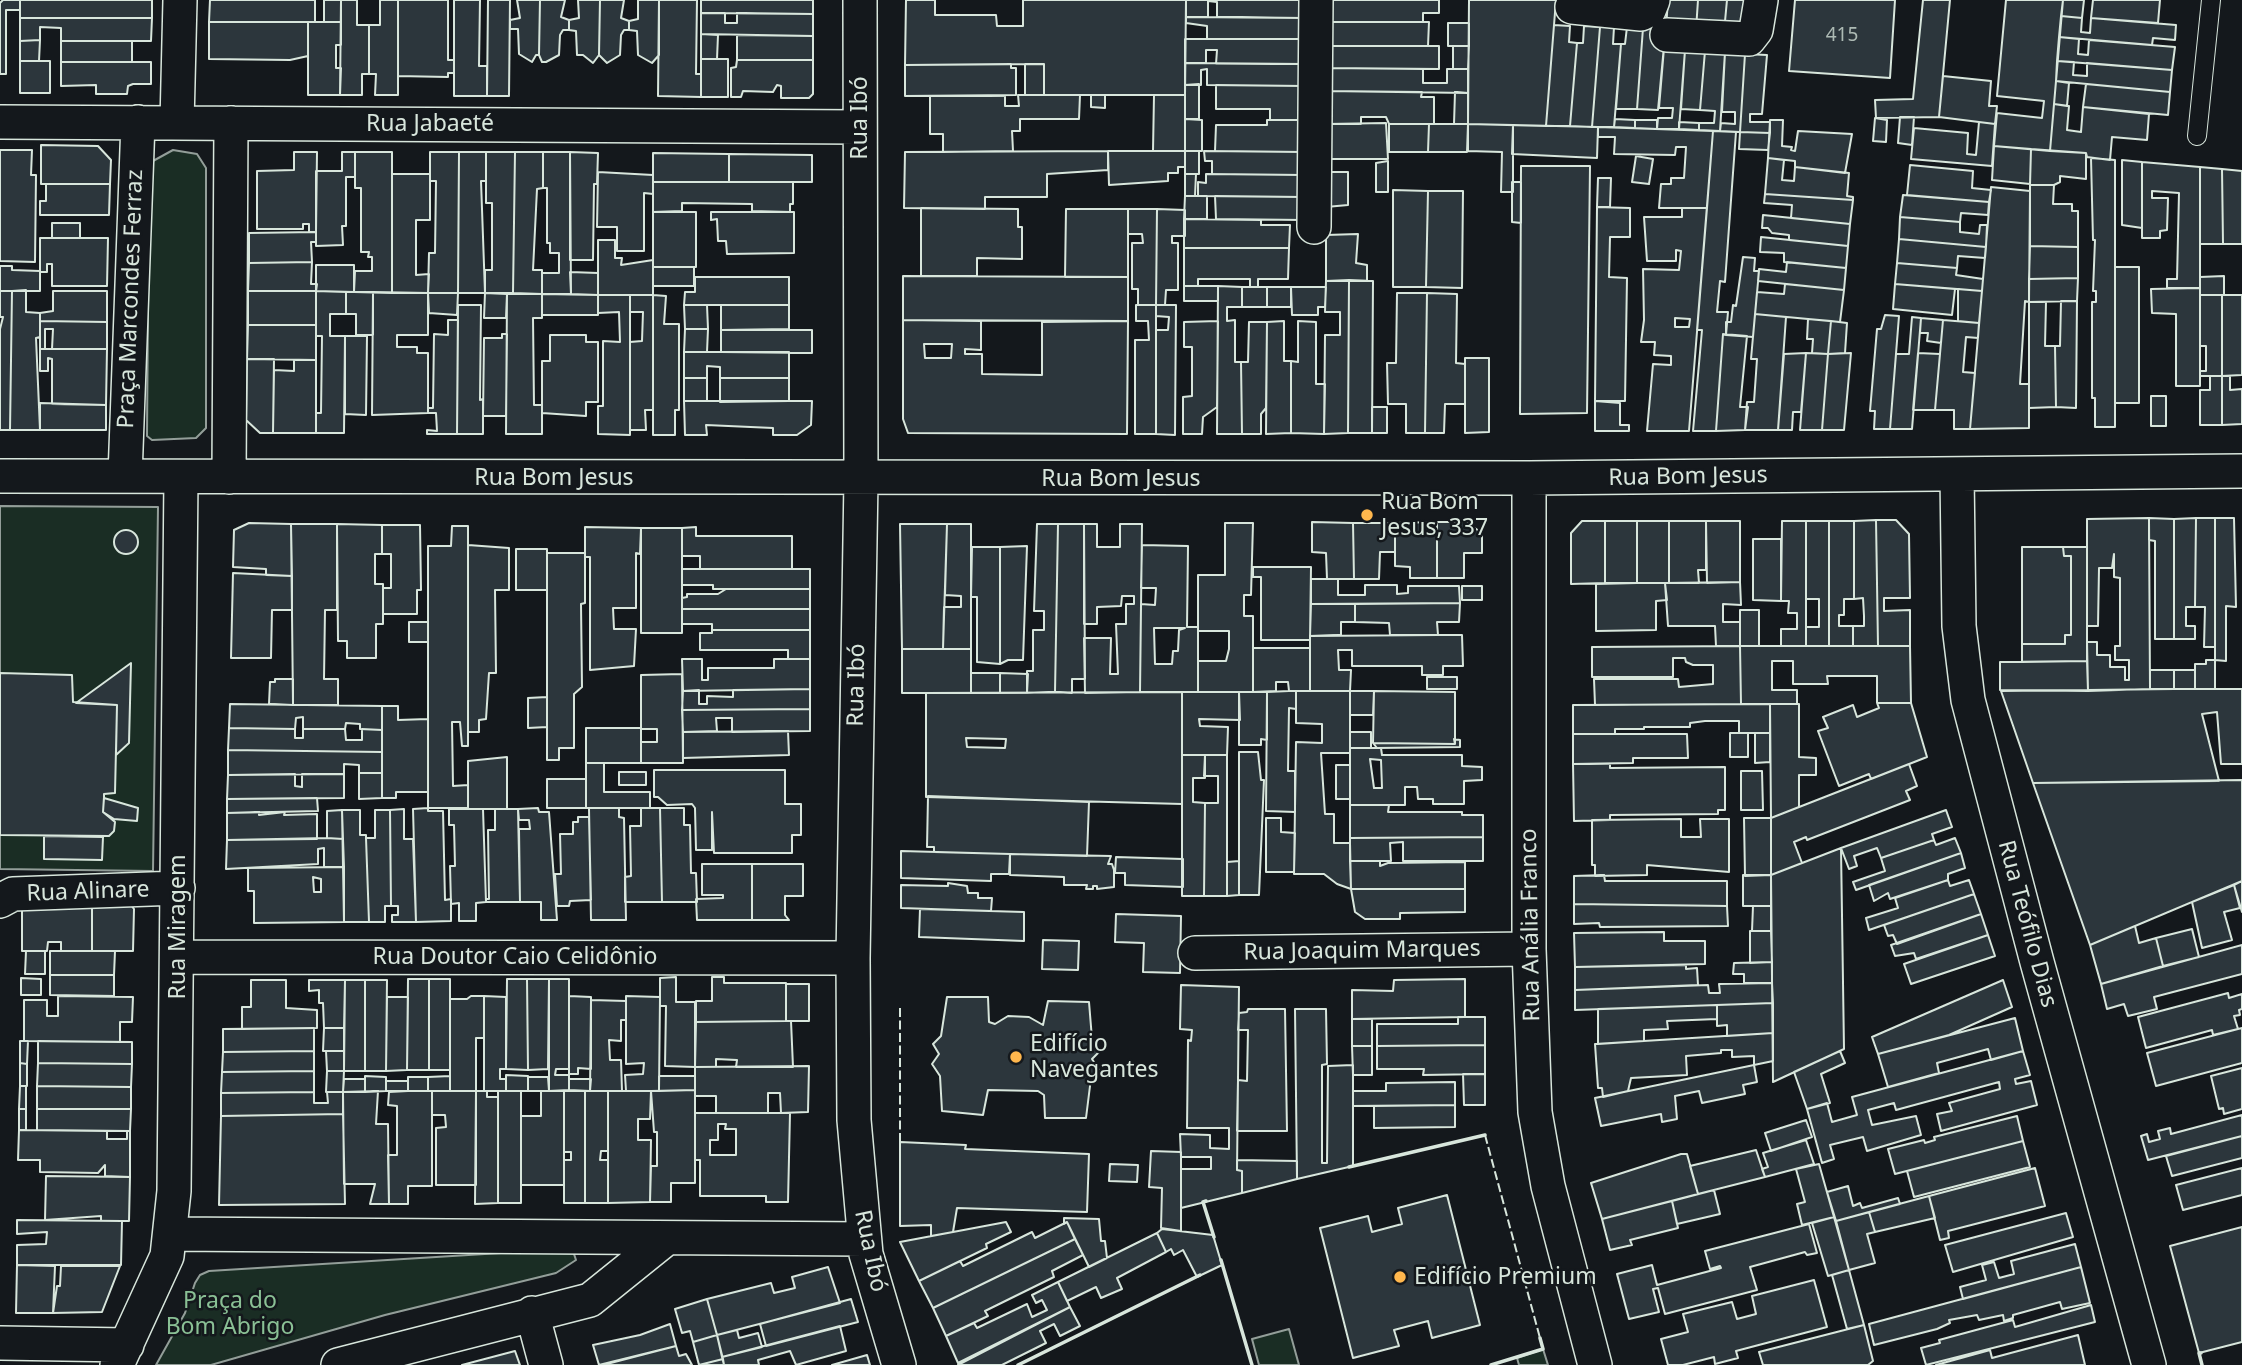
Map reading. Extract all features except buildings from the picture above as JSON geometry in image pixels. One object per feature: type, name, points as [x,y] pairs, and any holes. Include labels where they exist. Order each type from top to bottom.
[{"type":"street","points":[[177,123],[180,0]]},
{"type":"street","name":"Rua Ibó","points":[[860,0],[860,480],[853,958],[854,1120],[864,1239],[899,1365]]},
{"type":"street","points":[[1314,227],[1316,0]]},
{"type":"street","points":[[1572,6],[1641,14],[1649,10],[1653,0]]},
{"type":"street","points":[[1667,35],[1749,38],[1756,30],[1761,0]]},
{"type":"street","name":"Rua Jabaeté","points":[[0,122],[860,127]]},
{"type":"street","name":"Praça Marcondes Ferraz","points":[[125,476],[138,122]]},
{"type":"street","points":[[229,477],[231,123]]},
{"type":"street","name":"Rua Bom Jesus","points":[[0,476],[860,480],[1529,478],[2242,471]]},
{"type":"street","name":"Rua Teófilo Dias","points":[[1957,474],[1959,626],[1968,699],[2036,962],[2149,1365]]},
{"type":"street","name":"Rua Miragem","points":[[122,1355],[162,1273],[171,1234],[178,957],[181,477]]},
{"type":"street","name":"Rua Anália Franco","points":[[1529,478],[1529,949],[1535,1112],[1540,1145],[1594,1365]]},
{"type":"street","name":"Rua Alinare","points":[[0,901],[13,894],[178,888]]},
{"type":"street","name":"Rua Joaquim Marques","points":[[1195,953],[1529,949]]},
{"type":"street","name":"Rua Doutor Caio Celidônio","points":[[178,957],[853,958]]},
{"type":"street","points":[[171,1234],[864,1239]]},
{"type":"street","points":[[338,1365],[590,1300],[667,1238]]},
{"type":"street","points":[[532,1313],[546,1365]]},
{"type":"street","points":[[0,1343],[122,1355]]},
{"type":"lane","points":[[2197,136],[2211,0]]},
{"type":"green space","points":[[173,150],[197,154],[206,168],[206,428],[196,438],[152,440],[147,436],[149,173],[153,161]]},
{"type":"green space","points":[[0,506],[158,507],[153,871],[0,869]]},
{"type":"green space","name":"Praça do Bom Abrigo","points":[[566,1249],[573,1251],[576,1260],[556,1273],[385,1315],[211,1365],[156,1365],[185,1313],[195,1283],[200,1275],[209,1271]]},
{"type":"green space","points":[[1289,1329],[1299,1365],[1259,1365],[1252,1339]]},
{"type":"green space","points":[[1543,1349],[1548,1365],[1519,1365],[1517,1358]]},
{"type":"fence","points":[[900,1008],[900,1142]]},
{"type":"fence","points":[[1485,1135],[1540,1338]]},
{"type":"wall","points":[[1349,1167],[1485,1135]]},
{"type":"wall","points":[[1206,1201],[1203,1202],[1214,1237]]},
{"type":"wall","points":[[1221,1260],[1252,1365]]},
{"type":"wall","points":[[1018,1365],[1200,1275]]},
{"type":"wall","points":[[1491,1365],[1543,1349],[1540,1338]]},
{"type":"wall","points":[[2201,1353],[2202,1365]]},
{"type":"place","name":"Rua Bom Jesus, 337","points":[[1367,515]]},
{"type":"place","name":"Edifício Navegantes","points":[[1016,1057]]},
{"type":"place","name":"Edifício Premium","points":[[1400,1277]]}]
